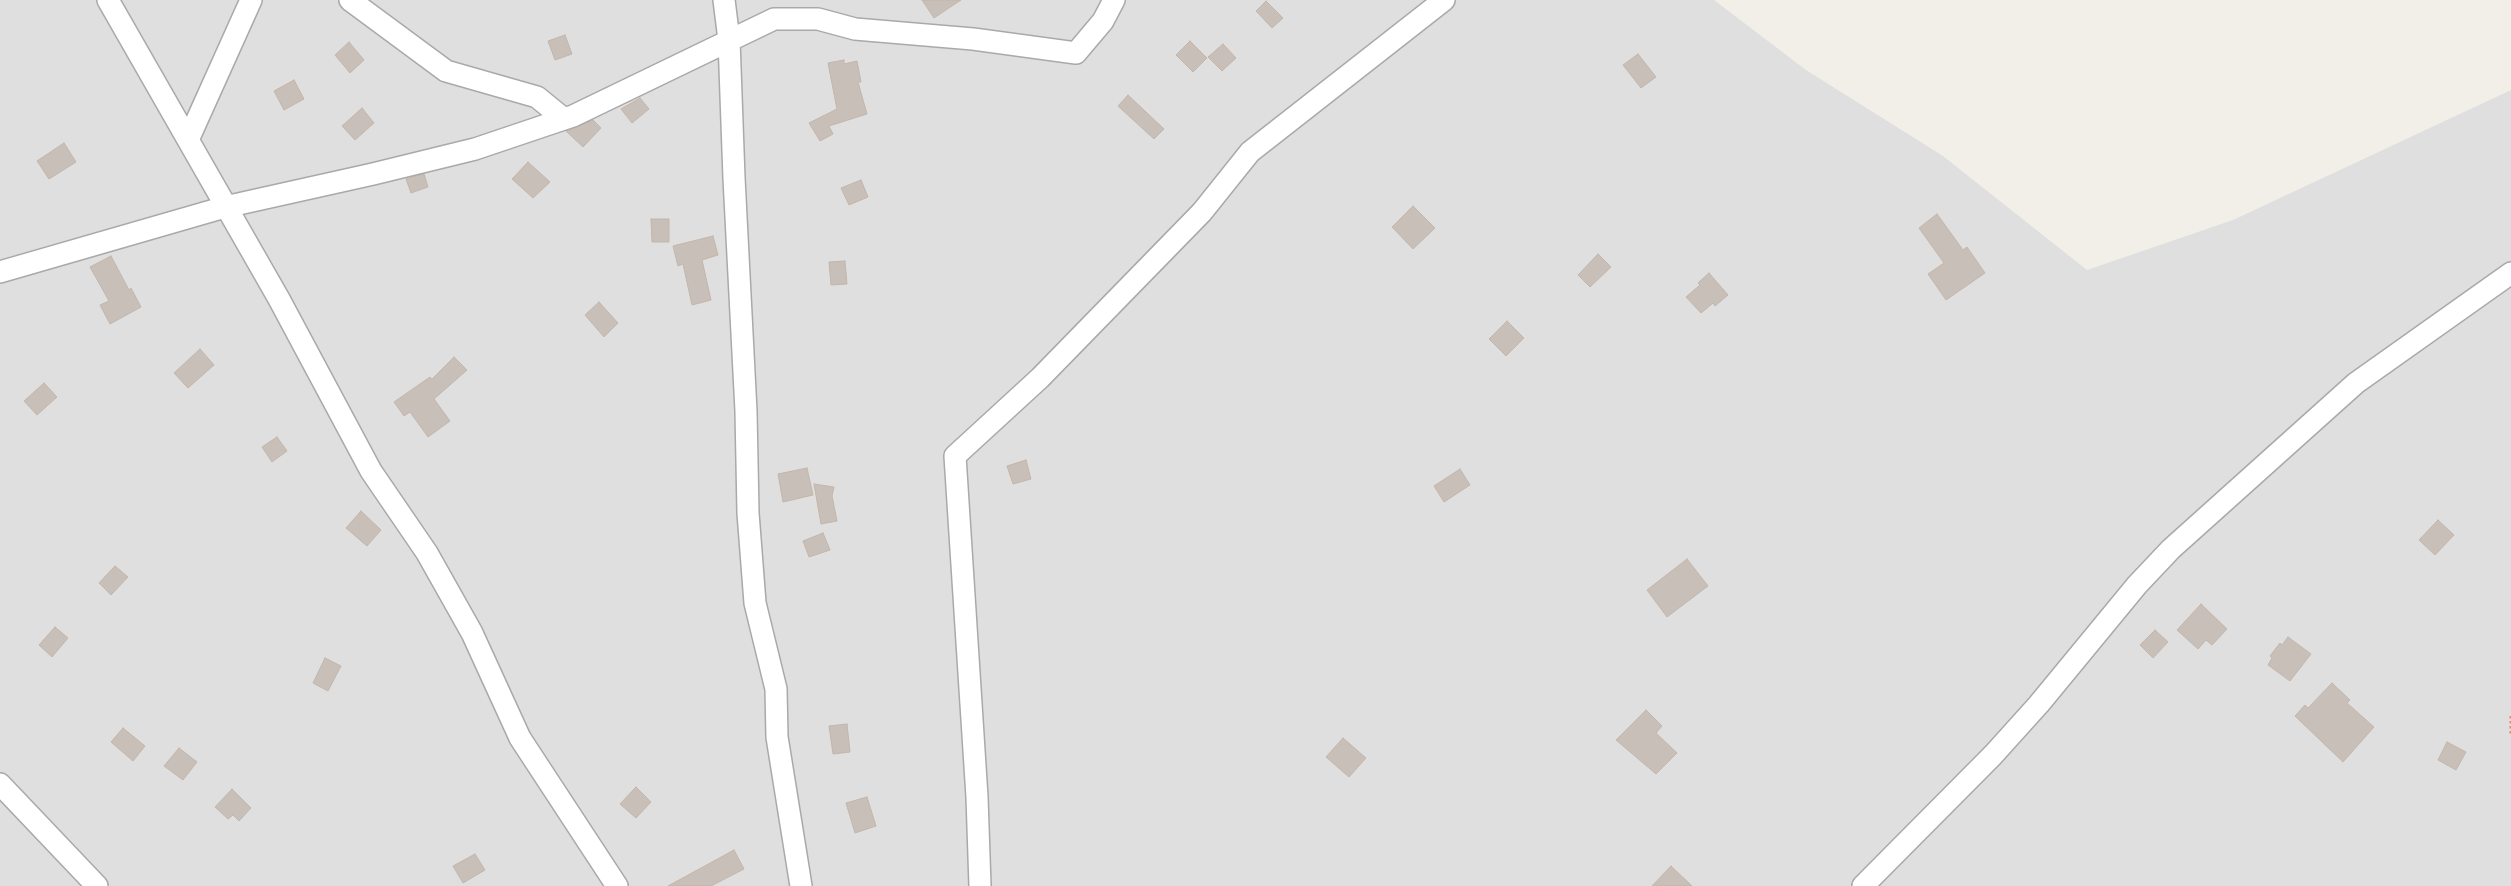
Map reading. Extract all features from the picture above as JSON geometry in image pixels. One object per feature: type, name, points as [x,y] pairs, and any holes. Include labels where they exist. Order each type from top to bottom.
[{"type":"street","points":[[108,0],[279,299],[372,470],[427,553],[472,633],[520,738],[617,886]]},
{"type":"street","points":[[188,140],[251,0]]},
{"type":"street","points":[[350,0],[446,71],[537,97],[564,119]]},
{"type":"street","points":[[724,0],[729,40],[746,411],[748,513],[755,603],[776,689],[777,737],[801,886]]},
{"type":"street","points":[[0,272],[225,207],[475,149],[564,119],[774,19],[818,19],[855,29],[973,39],[1076,53],[1103,21],[1114,0]]},
{"type":"street","points":[[980,886],[977,796],[954,456],[1040,378],[1202,212],[1250,152],[1444,0]]},
{"type":"street","points":[[1863,886],[1993,755],[2039,704],[2137,585],[2171,549],[2356,383],[2511,273]]},
{"type":"street","points":[[0,784],[89,883]]},
{"type":"path","points":[[2511,716],[2511,734]]},
{"type":"shaded area","points":[[0,0],[1714,0],[1806,70],[1943,156],[2087,270],[2233,220],[2511,90],[2511,886],[0,886]]},
{"type":"building","points":[[922,0],[961,0],[934,18]]},
{"type":"building","points":[[1266,1],[1283,18],[1272,28],[1256,11]]},
{"type":"building","points":[[565,35],[572,54],[555,60],[548,41]]},
{"type":"building","points":[[1190,41],[1207,58],[1193,72],[1176,55]]},
{"type":"building","points":[[349,42],[364,60],[350,73],[335,55]]},
{"type":"building","points":[[1223,44],[1236,58],[1222,71],[1208,57]]},
{"type":"building","points":[[1638,54],[1656,77],[1641,88],[1623,65]]},
{"type":"building","points":[[844,60],[844,64],[857,61],[861,82],[858,82],[867,114],[829,126],[833,134],[820,141],[809,123],[837,109],[828,63]]},
{"type":"building","points":[[294,80],[304,99],[284,110],[274,91]]},
{"type":"building","points":[[1128,95],[1164,129],[1154,139],[1118,106]]},
{"type":"building","points":[[640,98],[649,109],[632,123],[621,109]]},
{"type":"building","points":[[362,108],[374,123],[355,140],[342,126]]},
{"type":"building","points":[[593,120],[601,128],[583,147],[566,131]]},
{"type":"building","points":[[64,143],[76,162],[49,179],[37,161]]},
{"type":"building","points":[[528,162],[550,182],[533,198],[512,179]]},
{"type":"building","points":[[424,174],[428,187],[411,193],[406,179]]},
{"type":"building","points":[[861,180],[868,197],[849,205],[841,188]]},
{"type":"building","points":[[1413,206],[1435,228],[1413,249],[1392,227]]},
{"type":"building","points":[[1937,214],[1963,250],[1967,247],[1985,273],[1946,300],[1928,274],[1944,263],[1919,228]]},
{"type":"building","points":[[651,219],[669,219],[669,242],[652,242]]},
{"type":"building","points":[[713,236],[718,255],[702,260],[711,300],[692,305],[683,264],[678,266],[673,246]]},
{"type":"building","points":[[1598,254],[1611,267],[1590,287],[1578,275]]},
{"type":"building","points":[[111,256],[129,290],[131,288],[141,307],[110,324],[100,305],[109,301],[90,267]]},
{"type":"building","points":[[845,261],[847,284],[831,285],[829,262]]},
{"type":"building","points":[[1709,273],[1728,295],[1715,306],[1713,303],[1701,313],[1686,297],[1700,285],[1698,283]]},
{"type":"building","points":[[599,302],[618,323],[604,337],[585,315]]},
{"type":"building","points":[[1507,321],[1524,338],[1506,356],[1489,339]]},
{"type":"building","points":[[200,349],[214,365],[188,388],[174,373]]},
{"type":"building","points":[[454,357],[467,370],[434,399],[450,421],[428,437],[410,412],[404,416],[394,402],[430,377],[432,379]]},
{"type":"building","points":[[44,383],[57,397],[37,415],[24,401]]},
{"type":"building","points":[[277,437],[287,451],[272,462],[262,447]]},
{"type":"building","points":[[1026,460],[1031,479],[1013,484],[1007,466]]},
{"type":"building","points":[[807,468],[813,495],[783,502],[778,474]]},
{"type":"building","points":[[1460,469],[1470,485],[1444,502],[1434,486]]},
{"type":"building","points":[[814,484],[834,487],[832,496],[837,521],[821,524]]},
{"type":"building","points":[[361,511],[381,530],[367,546],[346,528]]},
{"type":"building","points":[[2438,520],[2454,535],[2435,555],[2419,540]]},
{"type":"building","points":[[823,533],[830,550],[809,557],[803,541]]},
{"type":"building","points":[[1687,559],[1708,586],[1667,617],[1647,590]]},
{"type":"building","points":[[115,566],[128,577],[111,595],[99,583]]},
{"type":"building","points":[[2201,604],[2227,629],[2212,645],[2206,640],[2198,649],[2177,630]]},
{"type":"building","points":[[55,627],[68,638],[52,657],[39,645]]},
{"type":"building","points":[[2155,630],[2168,642],[2153,658],[2140,645]]},
{"type":"building","points":[[2288,637],[2311,654],[2290,681],[2268,665],[2272,658],[2270,656],[2280,643],[2282,645]]},
{"type":"building","points":[[325,658],[341,666],[328,691],[313,683]]},
{"type":"building","points":[[2332,683],[2350,700],[2347,703],[2374,727],[2343,762],[2295,716],[2305,705],[2308,708]]},
{"type":"building","points":[[1646,710],[1662,726],[1656,733],[1677,753],[1656,774],[1616,740]]},
{"type":"building","points":[[847,724],[850,752],[833,754],[829,726]]},
{"type":"building","points":[[123,728],[145,746],[133,761],[111,742]]},
{"type":"building","points":[[1343,738],[1366,758],[1349,777],[1326,757]]},
{"type":"building","points":[[2447,742],[2466,752],[2456,770],[2438,760]]},
{"type":"building","points":[[179,748],[197,762],[183,780],[164,766]]},
{"type":"building","points":[[636,787],[651,802],[636,818],[620,804]]},
{"type":"building","points":[[232,789],[251,808],[239,821],[233,815],[228,819],[215,807]]},
{"type":"building","points":[[867,797],[876,826],[855,833],[846,803]]},
{"type":"building","points":[[734,850],[744,869],[711,886],[668,886]]},
{"type":"building","points":[[475,854],[485,870],[463,883],[453,866]]},
{"type":"building","points":[[1671,866],[1692,886],[1652,886]]}]
